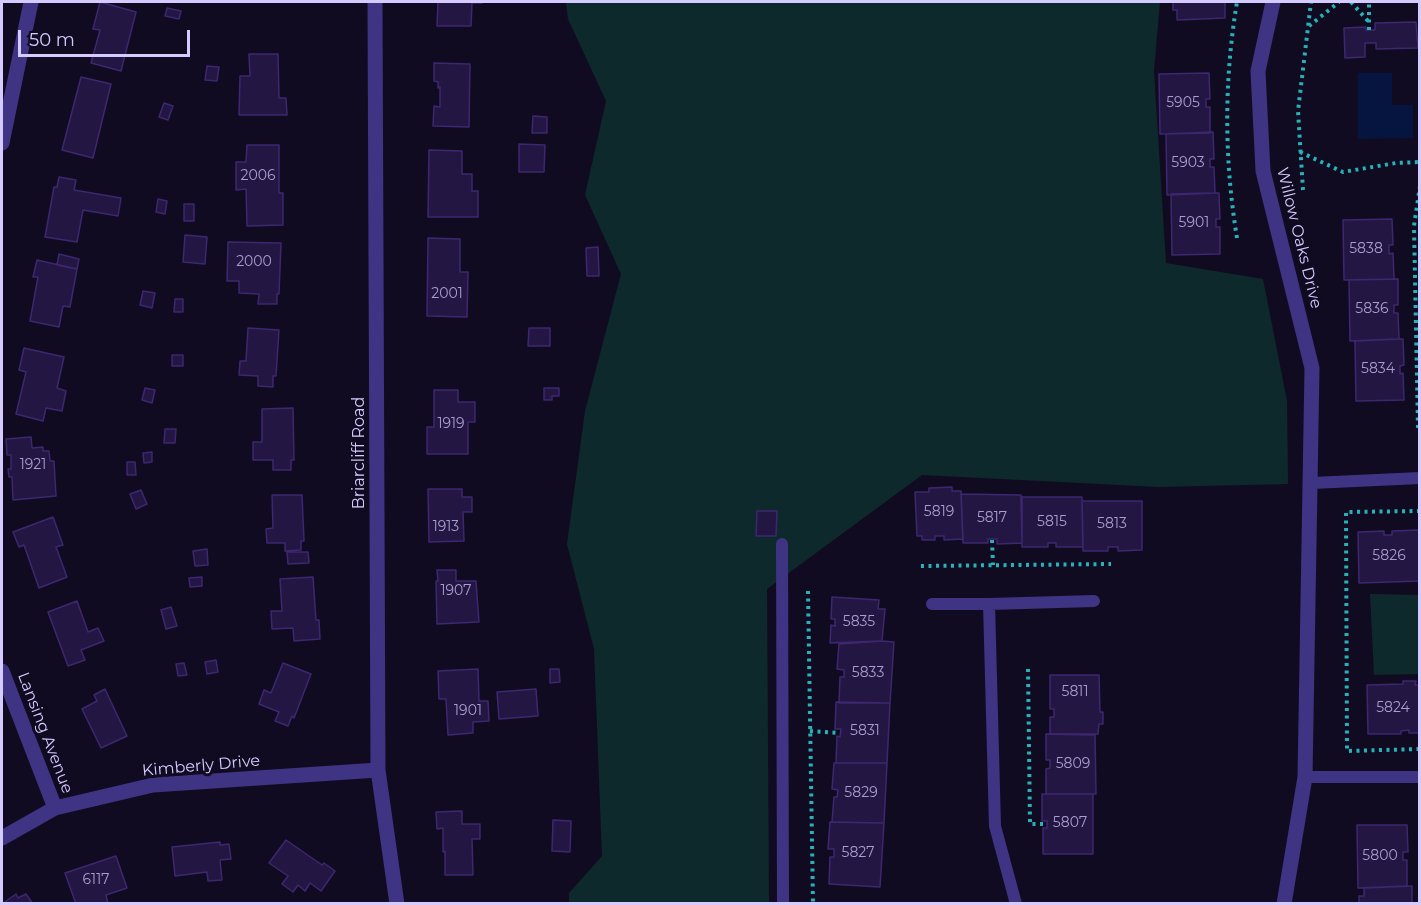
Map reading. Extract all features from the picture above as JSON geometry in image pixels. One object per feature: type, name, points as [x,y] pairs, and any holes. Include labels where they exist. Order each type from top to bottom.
[{"type":"street","points":[[2,143],[32,2]]},
{"type":"street","name":"Briarcliff Road","points":[[375,2],[378,771],[397,903]]},
{"type":"street","name":"Willow Oaks Drive","points":[[1273,2],[1258,71],[1263,171],[1312,368],[1312,483],[1305,777],[1284,903]]},
{"type":"street","name":"Lansing Avenue","points":[[2,670],[55,808]]},
{"type":"street","name":"Kimberly Drive","points":[[2,838],[55,808],[153,785],[378,771]]},
{"type":"lane","points":[[1312,483],[1419,478]]},
{"type":"lane","points":[[782,544],[783,903]]},
{"type":"lane","points":[[932,604],[1094,601]]},
{"type":"lane","points":[[989,604],[995,826],[1016,903]]},
{"type":"lane","points":[[1305,777],[1419,777]]},
{"type":"path","points":[[1237,238],[1228,162],[1227,103],[1238,2]]},
{"type":"path","points":[[1303,190],[1298,111],[1311,2]]},
{"type":"path","points":[[1308,26],[1339,2]]},
{"type":"path","points":[[1351,2],[1369,22]]},
{"type":"path","points":[[1369,2],[1369,30]]},
{"type":"path","points":[[1300,152],[1344,172],[1396,163],[1419,162]]},
{"type":"path","points":[[1418,428],[1414,226],[1419,186]]},
{"type":"path","points":[[1419,511],[1346,512],[1347,751],[1419,749]]},
{"type":"path","points":[[992,540],[993,565]]},
{"type":"path","points":[[921,566],[1112,564]]},
{"type":"path","points":[[808,591],[813,903]]},
{"type":"path","points":[[1028,669],[1030,824],[1047,824]]},
{"type":"path","points":[[810,731],[840,733]]},
{"type":"green space","points":[[566,2],[1160,2],[1154,71],[1166,263],[1263,279],[1287,401],[1288,484],[1159,487],[922,475],[767,589],[769,903],[569,903],[569,893],[602,856],[594,649],[567,544],[585,411],[621,274],[585,195],[606,101],[568,19]]},
{"type":"green space","points":[[1370,594],[1419,595],[1419,674],[1374,675]]},
{"type":"water","points":[[1358,73],[1392,73],[1392,105],[1413,105],[1413,138],[1358,139]]},
{"type":"building","points":[[100,2],[136,12],[121,71],[91,63],[100,30],[93,29]]},
{"type":"building","points":[[438,2],[482,3],[472,3],[471,26],[437,26]]},
{"type":"building","points":[[1173,2],[1225,2],[1225,18],[1177,20],[1177,10],[1173,10]]},
{"type":"building","points":[[167,8],[181,11],[179,19],[165,16]]},
{"type":"building","points":[[1416,22],[1418,48],[1376,49],[1376,43],[1365,43],[1365,57],[1345,58],[1344,28],[1366,27],[1366,30],[1375,30],[1375,23]]},
{"type":"building","points":[[249,54],[278,54],[279,98],[286,98],[287,115],[239,115],[240,76],[250,76]]},
{"type":"building","points":[[434,63],[470,64],[469,127],[433,126],[434,106],[440,107],[440,87],[438,88],[438,82],[434,81]]},
{"type":"building","points":[[207,66],[219,67],[217,81],[205,80]]},
{"type":"building","points":[[1209,73],[1210,99],[1206,99],[1206,107],[1210,107],[1210,133],[1160,134],[1159,74]]},
{"type":"building","points":[[81,77],[111,84],[93,158],[62,150]]},
{"type":"building","points":[[164,103],[173,106],[168,120],[159,117]]},
{"type":"building","points":[[533,116],[547,117],[547,133],[532,133]]},
{"type":"building","points":[[1213,132],[1214,159],[1210,159],[1210,167],[1214,167],[1215,193],[1167,195],[1166,134]]},
{"type":"building","points":[[519,144],[545,145],[544,172],[519,172]]},
{"type":"building","points":[[247,145],[279,145],[279,193],[283,193],[283,225],[247,226],[246,189],[236,190],[236,162],[246,162]]},
{"type":"building","points":[[429,150],[462,151],[462,174],[472,174],[472,191],[478,191],[478,217],[428,217]]},
{"type":"building","points":[[59,177],[76,180],[74,190],[121,198],[118,216],[83,210],[77,242],[45,237],[54,187],[57,187]]},
{"type":"building","points":[[1219,193],[1220,219],[1216,219],[1216,227],[1220,227],[1220,254],[1172,255],[1171,194]]},
{"type":"building","points":[[158,199],[167,201],[165,214],[156,212]]},
{"type":"building","points":[[184,204],[194,204],[194,221],[184,221]]},
{"type":"building","points":[[1392,219],[1393,245],[1389,245],[1389,254],[1393,253],[1394,279],[1344,280],[1343,220]]},
{"type":"building","points":[[185,235],[207,237],[205,264],[183,262]]},
{"type":"building","points":[[428,238],[460,239],[460,272],[468,272],[467,317],[427,316]]},
{"type":"building","points":[[228,242],[281,243],[277,304],[258,304],[259,294],[239,293],[239,281],[227,281]]},
{"type":"building","points":[[598,247],[599,276],[587,276],[586,248]]},
{"type":"building","points":[[59,254],[79,259],[77,269],[57,265]]},
{"type":"building","points":[[37,260],[77,269],[70,307],[63,306],[59,327],[30,321],[38,277],[33,277]]},
{"type":"building","points":[[1398,279],[1398,305],[1394,305],[1394,313],[1398,313],[1399,339],[1350,341],[1349,280]]},
{"type":"building","points":[[143,291],[155,293],[152,308],[140,305]]},
{"type":"building","points":[[175,299],[183,299],[183,312],[174,312]]},
{"type":"building","points":[[248,328],[279,330],[276,376],[273,376],[273,387],[258,386],[258,376],[239,375],[240,361],[246,361]]},
{"type":"building","points":[[529,328],[550,328],[550,346],[528,346]]},
{"type":"building","points":[[1403,339],[1404,365],[1400,366],[1400,374],[1403,373],[1404,400],[1356,401],[1355,341]]},
{"type":"building","points":[[24,348],[64,357],[57,388],[66,391],[62,411],[46,408],[43,421],[16,414],[26,372],[19,370]]},
{"type":"building","points":[[172,355],[183,355],[183,366],[172,366]]},
{"type":"building","points":[[145,388],[155,390],[152,403],[142,400]]},
{"type":"building","points":[[544,388],[559,388],[559,396],[552,396],[552,400],[544,400]]},
{"type":"building","points":[[434,390],[458,390],[458,402],[475,402],[475,422],[468,422],[468,454],[427,454],[427,427],[434,427]]},
{"type":"building","points":[[293,408],[294,460],[291,460],[291,470],[273,470],[273,460],[253,460],[253,442],[262,442],[262,409]]},
{"type":"building","points":[[165,429],[176,429],[175,443],[164,443]]},
{"type":"building","points":[[31,437],[32,448],[43,447],[43,451],[49,451],[50,461],[54,461],[56,496],[13,500],[12,477],[9,477],[8,469],[11,469],[11,455],[7,455],[6,439]]},
{"type":"building","points":[[152,452],[152,462],[144,463],[143,453]]},
{"type":"building","points":[[127,462],[135,462],[136,475],[127,475]]},
{"type":"building","points":[[952,487],[952,491],[961,491],[963,539],[944,540],[944,536],[935,536],[935,540],[922,540],[922,536],[917,536],[915,492],[929,492],[929,488]]},
{"type":"building","points":[[428,489],[462,489],[462,497],[472,497],[472,512],[463,512],[464,541],[429,542]]},
{"type":"building","points":[[141,490],[147,504],[136,509],[130,494]]},
{"type":"building","points":[[961,494],[1021,495],[1022,543],[997,544],[997,539],[988,539],[988,543],[963,543]]},
{"type":"building","points":[[272,495],[302,495],[304,541],[301,541],[301,550],[285,551],[285,543],[267,543],[266,529],[273,528]]},
{"type":"building","points":[[1022,497],[1082,497],[1083,547],[1056,547],[1056,543],[1048,543],[1048,547],[1022,547]]},
{"type":"building","points":[[1082,501],[1142,501],[1142,550],[1118,551],[1118,547],[1108,547],[1108,551],[1083,551]]},
{"type":"building","points":[[757,511],[777,511],[776,536],[756,536]]},
{"type":"building","points":[[53,517],[63,545],[56,547],[67,577],[39,588],[24,545],[19,547],[13,532]]},
{"type":"building","points":[[1419,530],[1420,581],[1359,583],[1358,532],[1384,531],[1384,535],[1392,535],[1392,531]]},
{"type":"building","points":[[207,549],[208,565],[195,566],[193,551]]},
{"type":"building","points":[[287,552],[308,552],[309,563],[288,564]]},
{"type":"building","points":[[437,570],[456,570],[456,581],[476,581],[479,622],[437,624]]},
{"type":"building","points":[[202,577],[202,586],[190,587],[189,578]]},
{"type":"building","points":[[313,577],[316,620],[319,620],[320,639],[294,641],[293,628],[272,629],[271,611],[282,611],[280,579]]},
{"type":"building","points":[[832,597],[879,600],[878,609],[885,609],[882,641],[830,643],[831,625],[835,626],[835,619],[831,619]]},
{"type":"building","points":[[77,601],[88,632],[98,628],[104,641],[81,650],[85,660],[68,666],[48,612]]},
{"type":"building","points":[[171,607],[177,626],[166,629],[161,610]]},
{"type":"building","points":[[894,642],[890,703],[839,703],[840,677],[844,677],[844,670],[837,669],[839,644]]},
{"type":"building","points":[[216,660],[218,672],[207,674],[205,662]]},
{"type":"building","points":[[184,663],[187,675],[178,676],[176,664]]},
{"type":"building","points":[[283,663],[311,674],[294,718],[292,716],[288,726],[275,721],[279,712],[259,704],[264,690],[271,693]]},
{"type":"building","points":[[478,669],[479,701],[488,701],[489,721],[473,722],[473,733],[448,735],[446,699],[439,699],[438,671]]},
{"type":"building","points":[[550,669],[559,669],[560,682],[550,683]]},
{"type":"building","points":[[1050,675],[1099,675],[1100,712],[1103,712],[1103,724],[1099,724],[1098,734],[1050,734],[1050,717],[1054,717],[1054,709],[1050,709]]},
{"type":"building","points":[[1403,681],[1416,681],[1415,685],[1420,685],[1420,733],[1409,733],[1409,730],[1401,731],[1401,734],[1368,734],[1367,685],[1403,684]]},
{"type":"building","points":[[105,689],[127,736],[101,748],[82,709],[97,701],[94,695]]},
{"type":"building","points":[[536,689],[538,716],[499,719],[497,692]]},
{"type":"building","points":[[836,702],[890,703],[887,763],[836,763],[837,736],[840,737],[841,729],[835,729]]},
{"type":"building","points":[[1046,734],[1095,735],[1096,794],[1046,794],[1046,769],[1050,768],[1050,760],[1046,760]]},
{"type":"building","points":[[834,763],[887,763],[884,823],[832,822],[834,797],[837,797],[838,790],[832,789]]},
{"type":"building","points":[[1042,794],[1093,794],[1093,854],[1043,854],[1043,828],[1047,828],[1047,821],[1042,821]]},
{"type":"building","points":[[462,811],[462,824],[480,824],[480,839],[472,839],[473,875],[445,875],[443,828],[437,829],[436,812]]},
{"type":"building","points":[[553,820],[571,821],[570,852],[552,851]]},
{"type":"building","points":[[830,822],[884,823],[880,887],[829,884],[830,857],[834,857],[834,849],[828,849]]},
{"type":"building","points":[[1357,825],[1407,825],[1408,852],[1403,852],[1403,860],[1407,860],[1407,886],[1358,888]]},
{"type":"building","points":[[286,840],[322,865],[324,863],[335,871],[321,891],[310,883],[305,891],[298,885],[293,892],[282,884],[288,876],[269,863]]},
{"type":"building","points":[[220,842],[220,845],[229,844],[231,859],[220,860],[222,880],[208,881],[207,872],[175,876],[172,847]]},
{"type":"building","points":[[116,856],[127,888],[106,895],[108,904],[76,904],[65,873]]},
{"type":"building","points":[[1412,886],[1412,904],[1359,904],[1359,896],[1364,896],[1364,888]]},
{"type":"building","points":[[16,894],[18,898],[26,894],[33,904],[2,904]]}]
